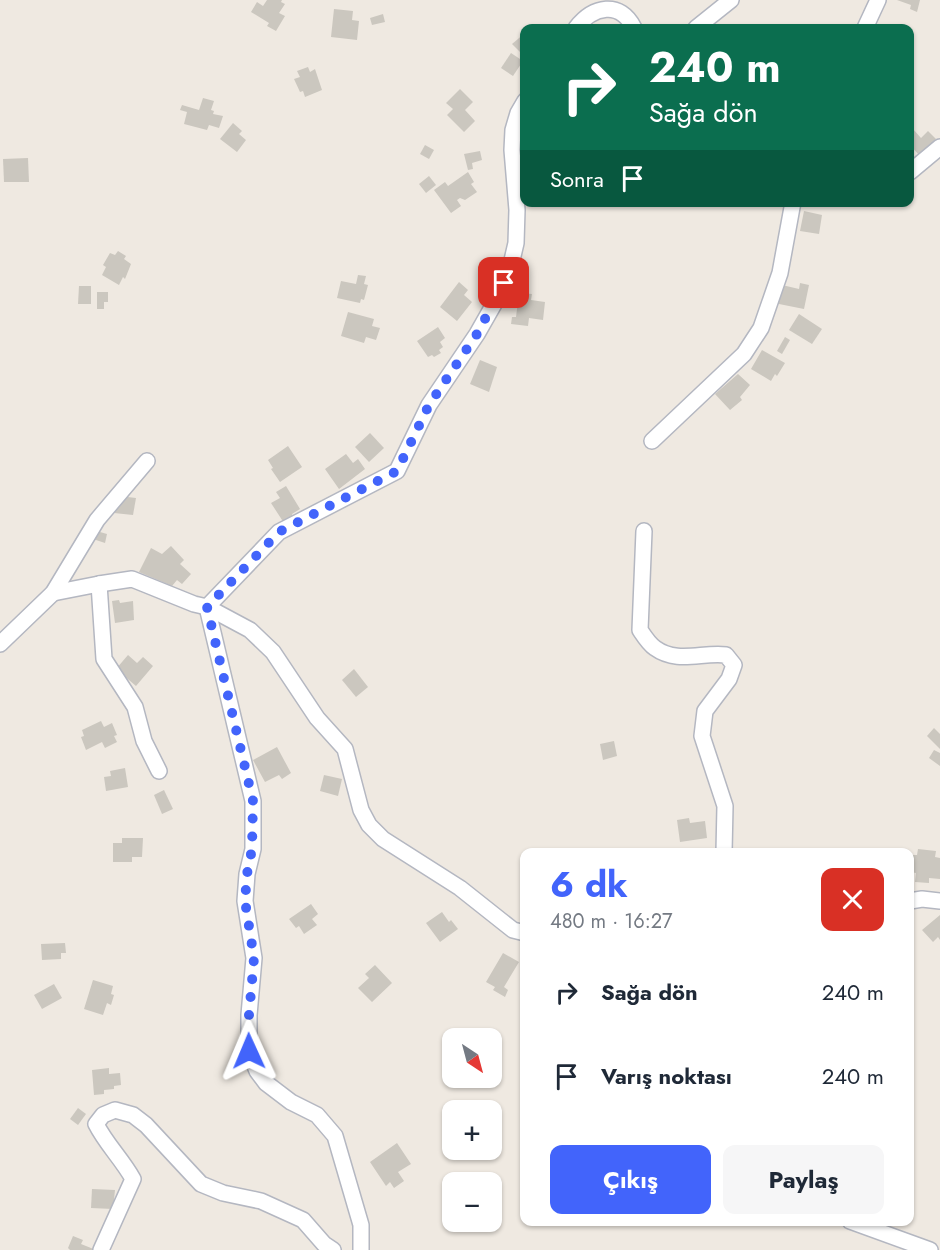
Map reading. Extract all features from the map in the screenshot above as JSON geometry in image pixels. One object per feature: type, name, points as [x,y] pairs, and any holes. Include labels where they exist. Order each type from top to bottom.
[{"type":"street","points":[[701,24],[730,0]]},
{"type":"street","points":[[867,24],[878,0]]},
{"type":"street","points":[[580,24],[592,13],[604,8],[618,10],[629,18],[632,24]]},
{"type":"street","points":[[207,607],[279,532],[397,471],[429,405],[477,334],[498,297],[510,269],[516,243],[518,210],[512,150],[513,129],[520,110]]},
{"type":"street","points":[[914,169],[940,147]]},
{"type":"street","points":[[652,441],[744,354],[761,328],[780,273],[792,207]]},
{"type":"street","points":[[0,644],[53,593],[97,520],[147,461]]},
{"type":"street","points":[[644,531],[640,630],[655,648],[672,655],[689,657],[726,655],[734,665],[729,679],[705,711],[702,736],[725,806],[724,848]]},
{"type":"street","points":[[53,593],[132,579],[207,607],[250,630],[273,652],[317,718],[345,750],[361,810],[369,825],[383,839],[460,888],[513,930],[520,932]]},
{"type":"street","points":[[99,584],[104,658],[135,707],[144,741],[159,771]]},
{"type":"street","points":[[207,607],[253,801],[252,849],[245,901],[254,958],[249,1015],[249,1051],[257,1071],[266,1083],[291,1102],[317,1115],[335,1136],[361,1225],[361,1250]]},
{"type":"street","points":[[914,901],[922,899],[940,901]]},
{"type":"street","points":[[100,1250],[133,1179],[127,1167],[102,1137],[96,1124],[103,1115],[115,1110],[133,1115],[146,1125],[201,1184],[223,1193],[261,1201],[303,1220],[324,1244],[333,1250]]},
{"type":"street","points":[[864,1226],[930,1250]]},
{"type":"building","points":[[267,0],[282,0],[281,2],[285,4],[279,13],[285,16],[276,31],[267,26],[269,23],[251,12],[257,2],[263,6]]},
{"type":"building","points":[[897,0],[920,0],[917,12],[910,9],[911,5]]},
{"type":"building","points":[[334,9],[353,11],[352,20],[359,21],[357,40],[331,37]]},
{"type":"building","points":[[383,14],[385,22],[372,25],[370,18]]},
{"type":"building","points":[[520,37],[520,52],[512,44]]},
{"type":"building","points":[[511,53],[520,59],[520,66],[513,76],[501,68]]},
{"type":"building","points":[[308,67],[310,72],[315,69],[322,90],[305,97],[294,79],[300,77],[297,71]]},
{"type":"building","points":[[460,89],[473,102],[465,110],[475,121],[464,132],[447,115],[453,109],[446,103]]},
{"type":"building","points":[[203,98],[214,101],[211,110],[214,111],[213,114],[223,116],[219,128],[209,125],[207,130],[184,124],[187,112],[180,110],[182,105],[199,110]]},
{"type":"building","points":[[233,123],[242,131],[239,134],[246,140],[237,152],[220,139]]},
{"type":"building","points":[[914,130],[921,138],[928,131],[936,139],[919,155],[914,149]]},
{"type":"building","points":[[425,145],[434,150],[429,159],[420,154]]},
{"type":"building","points":[[480,151],[482,160],[472,163],[473,169],[468,170],[464,154]]},
{"type":"building","points":[[28,158],[29,182],[4,182],[3,159]]},
{"type":"building","points":[[468,172],[474,182],[471,184],[477,192],[465,200],[460,198],[457,200],[461,206],[451,213],[434,190],[445,182],[448,186]]},
{"type":"building","points":[[429,176],[436,185],[426,193],[419,184]]},
{"type":"building","points":[[804,211],[822,215],[819,234],[800,231]]},
{"type":"building","points":[[118,251],[126,256],[124,259],[131,264],[125,279],[123,277],[119,285],[102,275],[106,267],[103,265],[110,253],[115,255]]},
{"type":"building","points":[[358,275],[366,276],[364,284],[368,285],[364,300],[361,299],[360,303],[337,298],[341,281],[356,284]]},
{"type":"building","points":[[459,282],[468,290],[464,295],[472,302],[457,321],[440,307]]},
{"type":"building","points":[[800,283],[809,285],[804,309],[774,303],[782,285],[799,289]]},
{"type":"building","points":[[79,286],[91,286],[91,304],[78,304]]},
{"type":"building","points":[[97,292],[108,292],[108,302],[104,302],[104,309],[97,309]]},
{"type":"building","points":[[519,293],[532,294],[531,300],[545,302],[543,320],[529,318],[528,326],[511,324],[512,317],[516,317]]},
{"type":"building","points":[[348,312],[374,319],[372,326],[380,328],[376,340],[366,337],[364,343],[341,336]]},
{"type":"building","points":[[799,314],[822,329],[812,344],[789,330]]},
{"type":"building","points":[[438,327],[445,338],[440,342],[443,347],[439,350],[441,353],[428,357],[417,341]]},
{"type":"building","points":[[785,337],[790,340],[782,354],[777,351]]},
{"type":"building","points":[[762,350],[785,363],[771,381],[751,369]]},
{"type":"building","points":[[480,360],[497,367],[489,392],[470,384]]},
{"type":"building","points":[[738,374],[750,385],[740,397],[742,400],[730,410],[715,394]]},
{"type":"building","points":[[370,433],[384,448],[369,462],[355,447]]},
{"type":"building","points":[[288,446],[302,467],[280,482],[268,460]]},
{"type":"building","points":[[346,454],[353,463],[358,459],[365,469],[339,489],[325,469]]},
{"type":"building","points":[[286,486],[300,509],[284,523],[271,503],[280,498],[276,492]]},
{"type":"building","points":[[119,496],[136,498],[133,515],[114,513]]},
{"type":"building","points":[[93,530],[107,534],[105,543],[90,538]]},
{"type":"building","points":[[171,546],[184,560],[180,564],[191,574],[182,584],[177,580],[172,586],[139,572],[151,548],[162,554]]},
{"type":"building","points":[[119,600],[120,603],[133,601],[134,620],[115,623],[112,601]]},
{"type":"building","points":[[128,655],[137,663],[143,657],[153,666],[136,686],[116,669]]},
{"type":"building","points":[[354,669],[368,687],[356,697],[342,680]]},
{"type":"building","points":[[101,721],[104,727],[112,723],[117,742],[105,748],[102,742],[86,750],[81,737],[84,736],[82,730]]},
{"type":"building","points":[[934,728],[940,734],[940,749],[927,736]]},
{"type":"building","points":[[614,741],[617,756],[603,760],[600,744]]},
{"type":"building","points":[[277,747],[291,773],[282,779],[279,775],[265,782],[253,760]]},
{"type":"building","points":[[934,750],[940,753],[940,766],[929,758]]},
{"type":"building","points":[[125,768],[128,787],[106,791],[104,777],[111,776],[110,771]]},
{"type":"building","points":[[324,775],[342,779],[338,796],[320,791]]},
{"type":"building","points":[[164,790],[173,809],[162,814],[154,795]]},
{"type":"building","points":[[689,818],[690,823],[705,821],[707,838],[680,842],[677,820]]},
{"type":"building","points":[[122,838],[143,838],[142,857],[132,857],[132,862],[113,862],[113,843],[122,843]]},
{"type":"building","points":[[918,849],[936,851],[935,857],[940,858],[940,879],[929,878],[929,883],[915,882],[914,855],[917,855]]},
{"type":"building","points":[[311,904],[318,914],[312,919],[317,925],[304,934],[299,926],[296,928],[289,919]]},
{"type":"building","points":[[442,912],[458,929],[440,942],[426,923]]},
{"type":"building","points":[[940,915],[940,940],[938,937],[933,942],[922,930]]},
{"type":"building","points":[[65,943],[66,953],[61,953],[61,959],[42,960],[41,944]]},
{"type":"building","points":[[503,953],[519,962],[504,987],[508,990],[505,997],[493,990],[495,987],[486,982]]},
{"type":"building","points":[[375,965],[392,983],[372,1002],[358,988],[369,978],[365,974]]},
{"type":"building","points":[[93,980],[113,986],[111,994],[114,995],[111,1005],[107,1003],[103,1015],[84,1009]]},
{"type":"building","points":[[54,984],[62,998],[42,1009],[34,995]]},
{"type":"building","points":[[109,1068],[109,1074],[120,1073],[121,1085],[114,1086],[114,1089],[104,1090],[104,1094],[94,1095],[92,1070]]},
{"type":"building","points":[[78,1108],[86,1114],[78,1125],[70,1119]]},
{"type":"building","points":[[397,1143],[411,1164],[398,1172],[404,1181],[394,1188],[390,1182],[386,1186],[370,1162]]},
{"type":"building","points":[[92,1189],[115,1190],[113,1209],[91,1208]]},
{"type":"building","points":[[73,1236],[83,1240],[81,1244],[96,1250],[70,1250],[68,1248]]},
{"type":"route","points":[[249,1051],[249,1015],[254,958],[245,901],[252,849],[253,801],[207,607],[279,532],[397,471],[429,405],[477,334],[504,283]]}]
